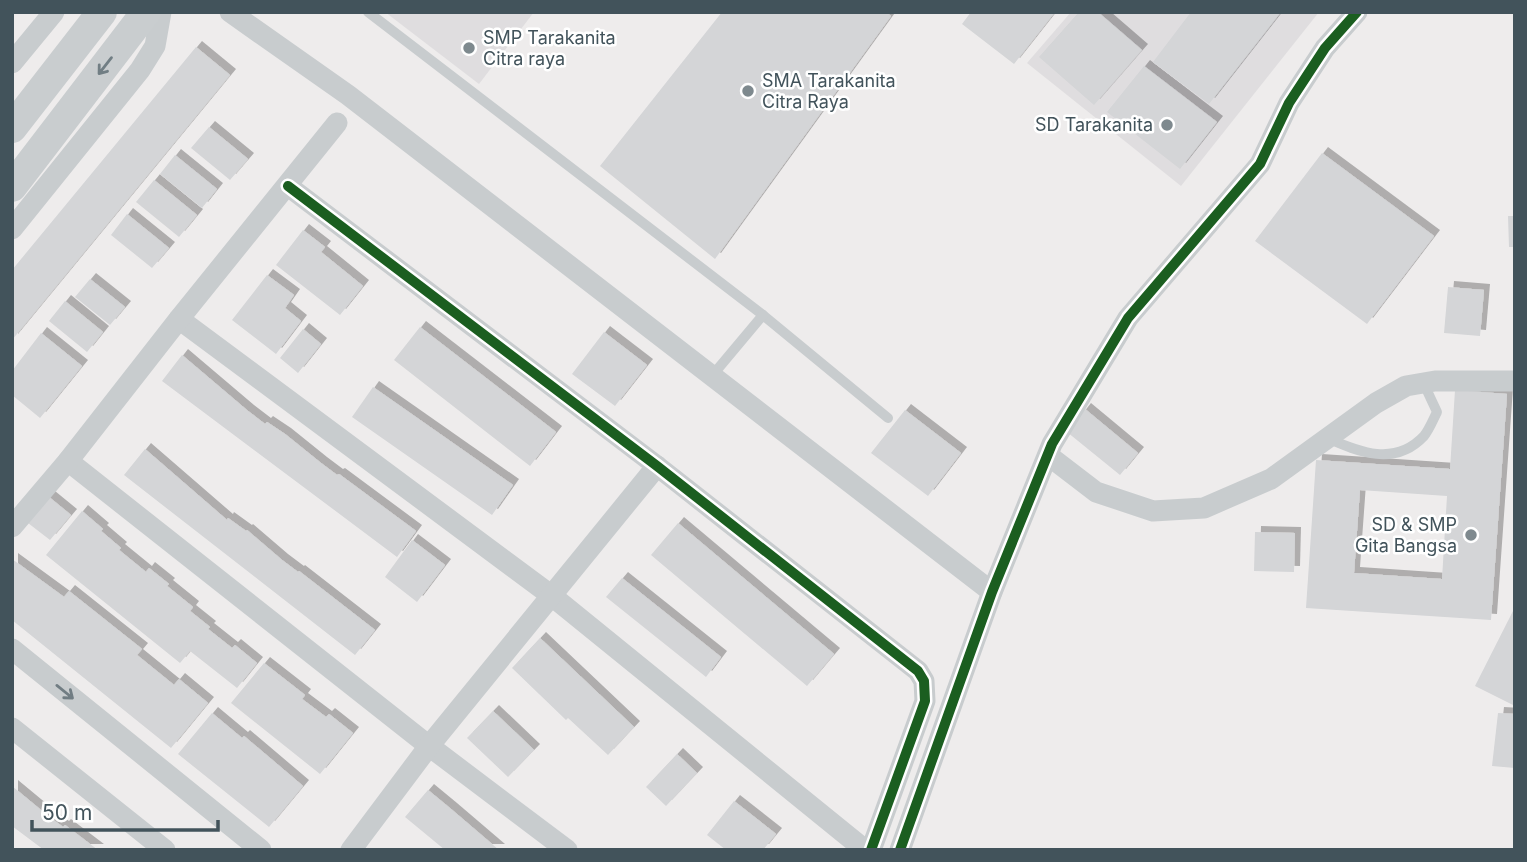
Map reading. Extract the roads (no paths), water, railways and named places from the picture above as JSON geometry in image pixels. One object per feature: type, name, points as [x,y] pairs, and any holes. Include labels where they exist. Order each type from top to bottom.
[{"type":"street","points":[[12,63],[54,12]]},
{"type":"street","points":[[12,128],[102,12]]},
{"type":"street","points":[[12,187],[146,12]]},
{"type":"street","points":[[12,229],[140,70],[155,46],[161,12]]},
{"type":"street","points":[[230,12],[348,95],[992,592]]},
{"type":"street","points":[[900,850],[992,592],[1052,444],[1128,317],[1260,164],[1289,103],[1325,48],[1357,12]]},
{"type":"street","points":[[12,527],[68,461],[337,123]]},
{"type":"street","points":[[288,186],[657,466],[918,671],[924,681],[925,701],[871,850]]},
{"type":"street","points":[[179,319],[552,596],[865,850]]},
{"type":"street","points":[[1048,456],[1096,492],[1153,511],[1204,508],[1271,479],[1391,393],[1423,382],[1515,381]]},
{"type":"street","points":[[68,461],[429,746],[567,850]]},
{"type":"street","points":[[351,850],[429,746],[657,466]]},
{"type":"street","points":[[12,649],[261,850]]},
{"type":"street","points":[[12,728],[165,850]]},
{"type":"lane","points":[[368,12],[763,315],[888,418]]},
{"type":"lane","points":[[711,377],[763,315]]},
{"type":"lane","points":[[1326,438],[1361,453],[1404,452],[1424,436],[1437,412],[1423,382]]},
{"type":"place","name":"SMP Tarakanita Citra raya","points":[[469,48]]},
{"type":"place","name":"SMA Tarakanita Citra Raya","points":[[748,91]]},
{"type":"place","name":"SD Tarakanita","points":[[1167,125]]},
{"type":"place","name":"SD & SMP Gita Bangsa","points":[[1471,535]]}]
